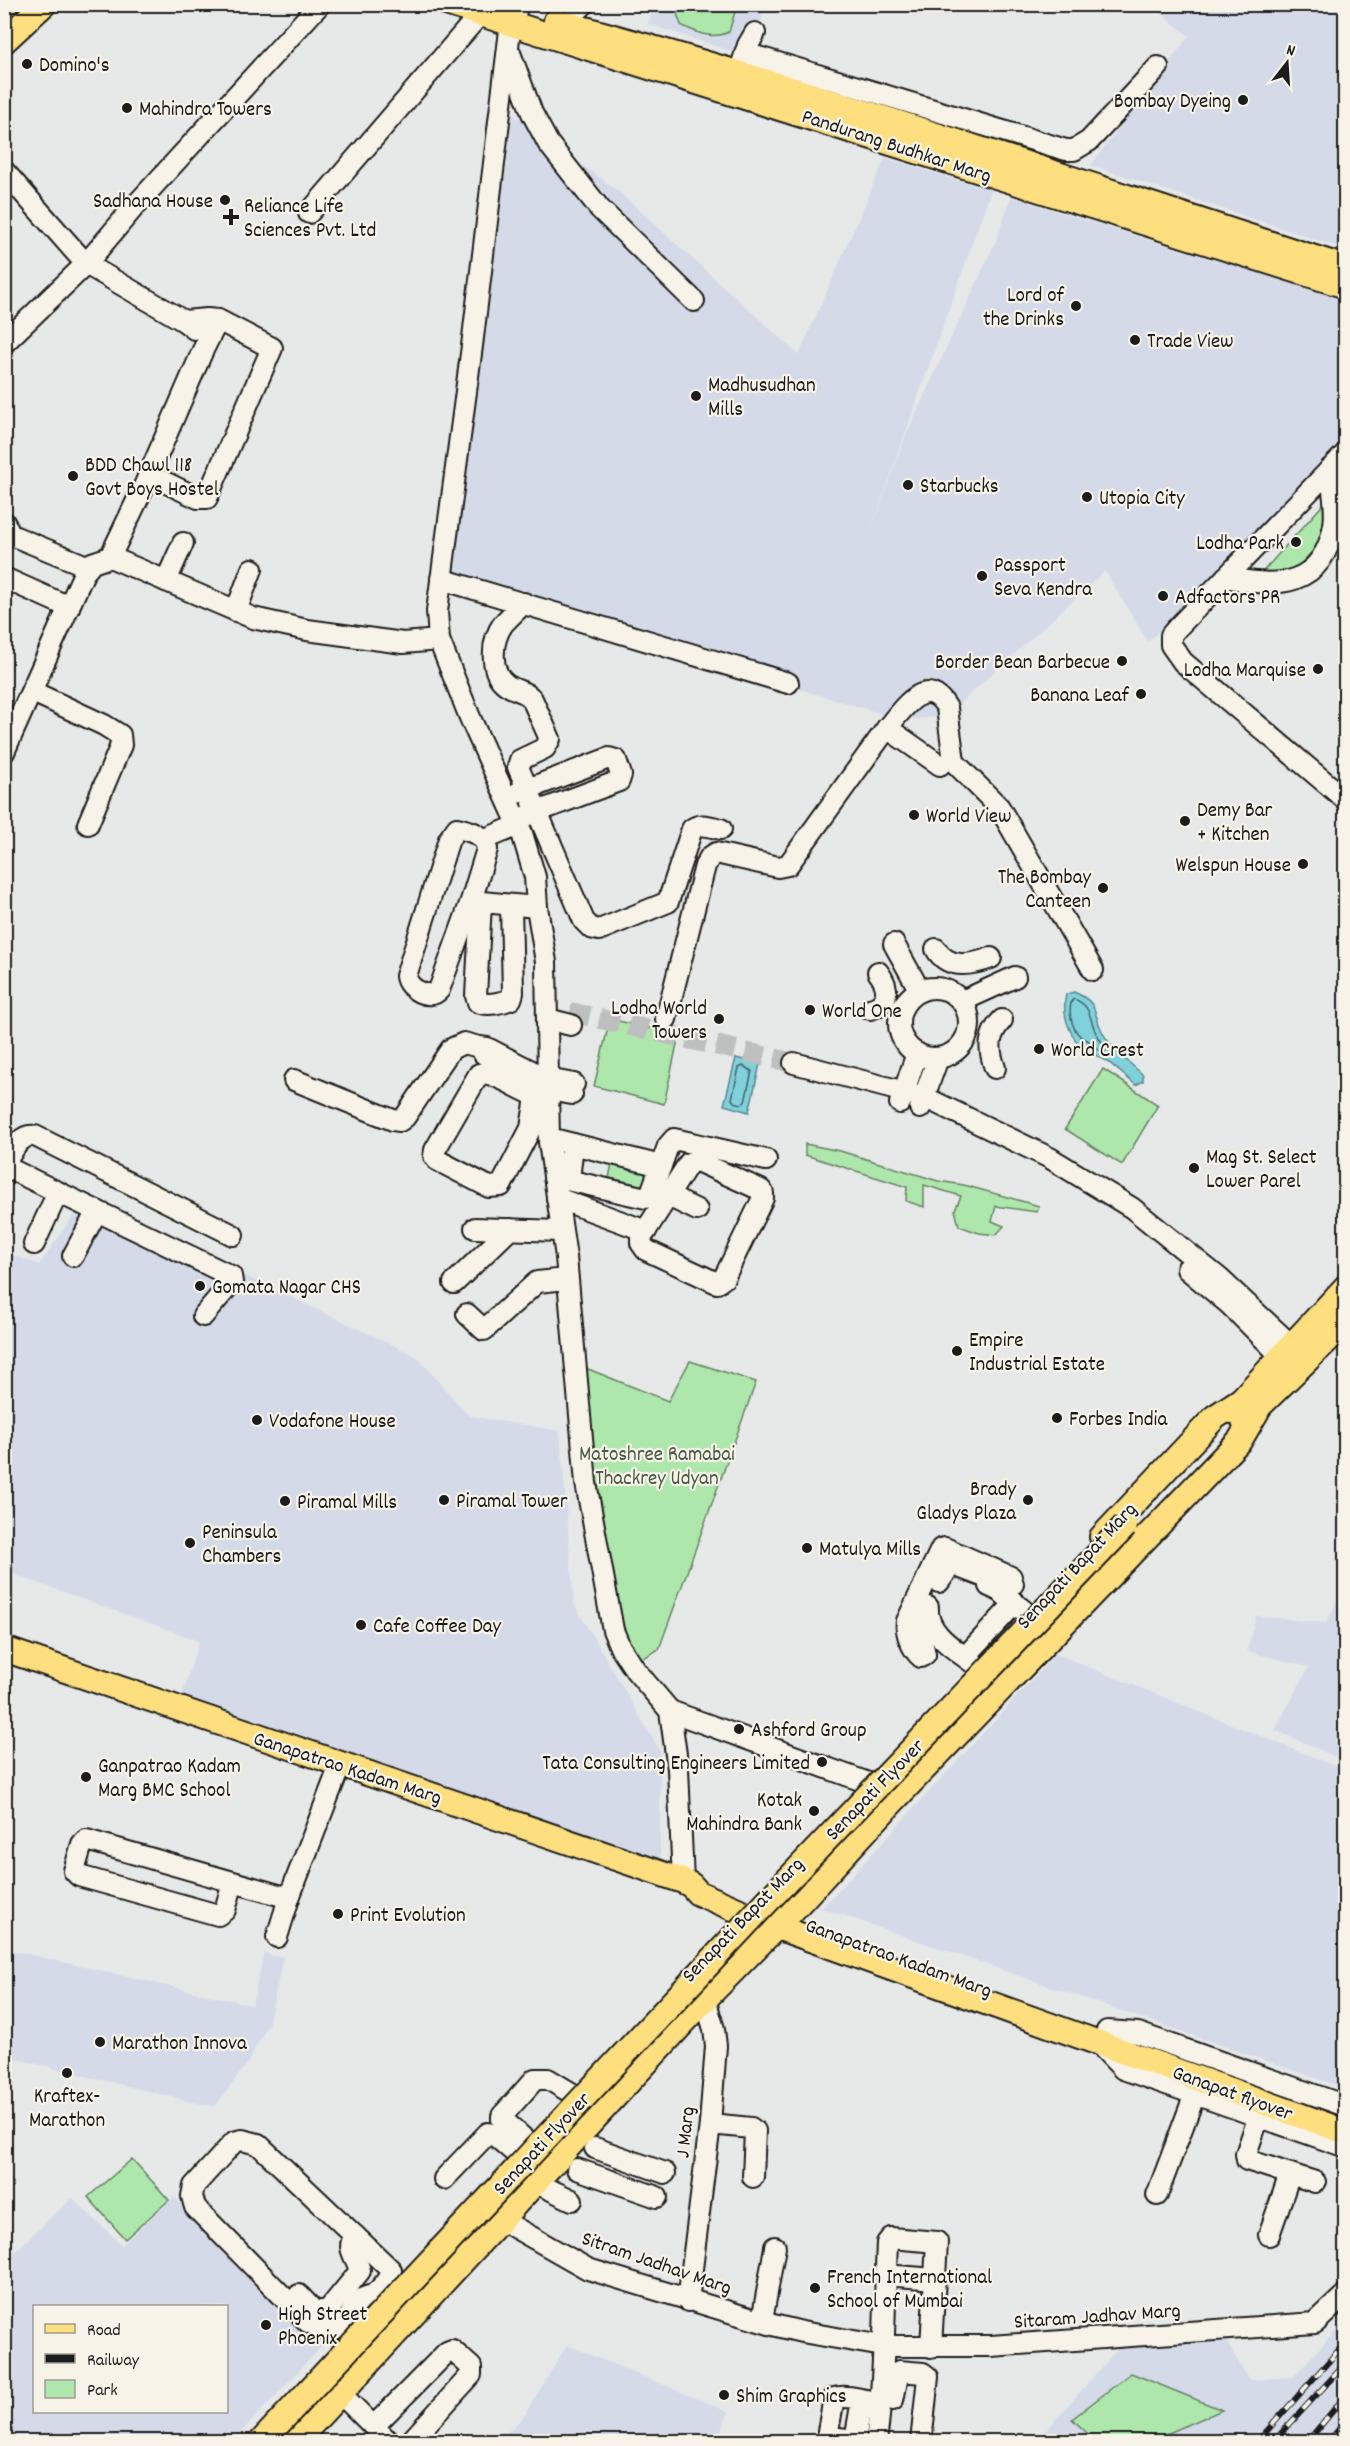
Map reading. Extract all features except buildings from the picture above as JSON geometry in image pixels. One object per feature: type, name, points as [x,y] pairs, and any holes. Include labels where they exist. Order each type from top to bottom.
[{"type":"main road","points":[[4,41],[44,4]]},
{"type":"main road","name":"Pandurang Budhkar Marg","points":[[451,5],[504,11],[742,64],[843,94],[906,125],[1346,286]]},
{"type":"main road","name":"Pandurang Budhkar Marg","points":[[504,11],[906,125],[1346,268]]},
{"type":"main road","points":[[1249,1405],[1287,1352],[1346,1287]]},
{"type":"main road","points":[[1249,1405],[1346,1322]]},
{"type":"main road","name":"Senapati Flyover","points":[[277,2442],[731,1953],[1129,1530],[1220,1425],[1249,1405]]},
{"type":"main road","name":"Senapati Bapat Marg","points":[[247,2442],[311,2374],[363,2308],[471,2201],[520,2143],[573,2094],[871,1784],[973,1662],[1022,1609],[1215,1417],[1249,1405]]},
{"type":"main road","name":"Senapati Bapat Marg","points":[[295,2442],[705,1999],[1240,1440],[1249,1405]]},
{"type":"main road","name":"Senapati Flyover","points":[[261,2442],[751,1918],[1129,1530]]},
{"type":"main road","name":"Ganapatrao Kadam Marg","points":[[4,1649],[687,1883],[698,1893],[753,1909],[898,1965],[1105,2039]]},
{"type":"main road","name":"Ganapat flyover","points":[[1105,2039],[1346,2117]]},
{"type":"main road","name":"Ganapat flyover","points":[[1105,2039],[1346,2132]]},
{"type":"main road","points":[[311,2374],[309,2385],[316,2393],[329,2399],[337,2396]]},
{"type":"street","points":[[4,343],[86,264],[134,207],[320,4]]},
{"type":"street","points":[[570,25],[576,12],[584,4]]},
{"type":"street","points":[[504,11],[508,48],[437,610],[439,640],[531,857],[546,962],[547,1013],[543,1132],[562,1178]]},
{"type":"street","points":[[309,213],[504,11]]},
{"type":"street","points":[[742,64],[755,33]]},
{"type":"street","points":[[508,48],[532,113],[548,143],[600,209],[694,301]]},
{"type":"street","points":[[906,125],[1035,140],[1066,150],[1081,147],[1158,68]]},
{"type":"street","points":[[1026,165],[1035,140]]},
{"type":"street","points":[[4,171],[86,264],[184,321],[201,336],[203,350]]},
{"type":"street","points":[[151,482],[198,498],[207,498],[271,353],[270,345],[218,320],[184,321]]},
{"type":"street","points":[[4,752],[33,692],[84,573],[93,563],[110,557],[151,482],[203,350],[218,320]]},
{"type":"street","points":[[1346,453],[1171,634],[1171,645],[1183,662],[1346,800]]},
{"type":"street","points":[[1226,578],[1270,584],[1295,580],[1315,566],[1328,546],[1334,524],[1335,505],[1330,470]]},
{"type":"street","points":[[151,482],[194,508]]},
{"type":"street","points":[[4,522],[11,535],[89,567]]},
{"type":"street","points":[[166,581],[183,543]]},
{"type":"street","points":[[110,557],[253,618],[307,630],[403,643],[439,640]]},
{"type":"street","points":[[236,611],[252,569]]},
{"type":"street","points":[[4,579],[69,607]]},
{"type":"street","points":[[441,579],[788,683]]},
{"type":"street","points":[[524,603],[502,626],[496,639],[494,661],[502,681],[508,687],[528,694],[532,699],[550,739],[545,748],[523,758],[518,763],[584,921],[599,930],[668,902],[692,829],[705,825],[721,829]]},
{"type":"street","points":[[33,692],[104,725],[120,735],[121,745],[88,824]]},
{"type":"street","points":[[666,1020],[705,866],[710,857],[716,854],[778,867],[788,865],[887,728],[907,703],[918,694],[928,693],[943,702],[947,708],[954,762],[999,807],[1093,970]]},
{"type":"street","points":[[887,728],[940,765]]},
{"type":"street","points":[[485,839],[487,849],[476,902],[440,990],[436,995],[430,995],[410,987],[406,983],[406,976],[453,831],[457,828],[461,829],[485,839],[537,811],[620,781],[621,775],[616,760],[609,758],[506,797]]},
{"type":"street","points":[[476,902],[537,907]]},
{"type":"street","points":[[476,902],[476,996],[478,1002],[483,1004],[504,1002],[511,999],[513,993],[511,906]]},
{"type":"street","points":[[894,944],[920,991]]},
{"type":"street","points":[[936,949],[946,961],[959,964],[975,964],[991,958]]},
{"type":"street","points":[[959,964],[956,996],[970,1021],[965,1041],[958,1049],[938,1058],[917,1053],[910,1048],[901,1033],[900,1016],[904,1005],[914,994],[934,987],[956,996],[1015,977]]},
{"type":"street","points":[[870,1009],[877,1007],[885,997],[886,983],[878,972]]},
{"type":"street","points":[[885,997],[904,1005]]},
{"type":"street","points":[[547,1013],[571,1018]]},
{"type":"street","points":[[995,1068],[990,1055],[990,1037],[1002,1020]]},
{"type":"street","points":[[969,1031],[990,1037]]},
{"type":"street","points":[[294,1080],[400,1121],[405,1118],[451,1049],[464,1043],[479,1047],[484,1054],[544,1091]]},
{"type":"street","points":[[902,1097],[917,1053]]},
{"type":"street","points":[[922,1103],[938,1058]]},
{"type":"street","points":[[794,1070],[922,1103],[1050,1158],[1132,1208],[1148,1227],[1219,1278],[1287,1352]]},
{"type":"street","points":[[543,1132],[501,1186],[496,1188],[489,1187],[437,1160],[434,1156],[435,1150],[479,1074],[488,1074],[544,1091],[573,1089]]},
{"type":"street","points":[[376,1100],[386,1104],[400,1121]]},
{"type":"street","points":[[543,1132],[573,1144],[661,1166]]},
{"type":"street","points":[[203,1316],[232,1282],[231,1276],[4,1165],[23,1137],[35,1136],[233,1235]]},
{"type":"street","points":[[562,1178],[646,1198],[651,1193],[668,1146],[674,1139],[766,1160]]},
{"type":"street","points":[[573,1144],[557,1198],[586,1482],[609,1614],[620,1647],[636,1671],[670,1711],[871,1784],[891,1803]]},
{"type":"street","points":[[693,1161],[764,1193],[724,1278],[717,1283],[646,1250],[641,1243],[668,1196],[689,1163],[693,1161]]},
{"type":"street","points":[[34,1244],[58,1192]]},
{"type":"street","points":[[668,1196],[697,1210]]},
{"type":"street","points":[[557,1198],[646,1231]]},
{"type":"street","points":[[73,1256],[97,1211]]},
{"type":"street","points":[[475,1228],[561,1231]]},
{"type":"street","points":[[454,1283],[510,1229]]},
{"type":"street","points":[[467,1314],[479,1328],[484,1330],[533,1285],[542,1272],[567,1279]]},
{"type":"street","points":[[945,1548],[1011,1577],[1014,1581],[1011,1586],[1008,1586],[956,1566],[949,1568],[932,1592],[927,1611],[919,1630],[925,1653],[921,1657],[907,1633],[907,1621],[941,1549],[945,1548]]},
{"type":"street","points":[[939,1582],[950,1577],[975,1580],[1000,1592],[1022,1609]]},
{"type":"street","points":[[927,1611],[932,1628],[944,1641],[973,1662]]},
{"type":"street","points":[[670,1711],[678,1768],[687,1883]]},
{"type":"street","points":[[277,1937],[289,1898],[341,1763]]},
{"type":"street","points":[[233,1882],[223,1913],[218,1915],[79,1876],[74,1870],[82,1844],[86,1840],[90,1841],[289,1898]]},
{"type":"street","name":"J Marg","points":[[685,1978],[705,1999],[714,2029],[716,2046],[710,2124],[687,2301]]},
{"type":"street","points":[[1346,2106],[1138,2033],[1105,2039],[1123,2069],[1346,2147]]},
{"type":"street","points":[[520,2143],[502,2120],[502,2116],[535,2079],[548,2079],[573,2094]]},
{"type":"street","points":[[1157,2195],[1195,2094]]},
{"type":"street","points":[[1259,2116],[1245,2157],[1315,2182]]},
{"type":"street","points":[[710,2124],[751,2128],[755,2131],[753,2177]]},
{"type":"street","points":[[444,2179],[489,2133],[520,2143]]},
{"type":"street","points":[[242,2140],[258,2144],[391,2271],[390,2276],[363,2308],[341,2328],[321,2328],[308,2322],[195,2207],[192,2196],[194,2186],[234,2142],[242,2140]]},
{"type":"street","points":[[595,2148],[665,2173]]},
{"type":"street","points":[[577,2169],[657,2197]]},
{"type":"street","points":[[1269,2235],[1290,2174]]},
{"type":"street","points":[[534,2182],[572,2200]]},
{"type":"street","name":"Sitram Jadhav Marg","points":[[471,2201],[499,2220],[588,2269],[687,2301],[766,2322]]},
{"type":"street","points":[[285,2298],[294,2293],[314,2311],[329,2309],[360,2271],[350,2248],[350,2242],[355,2236]]},
{"type":"street","points":[[887,2442],[884,2346],[885,2275],[889,2239],[934,2240],[938,2245],[931,2347]]},
{"type":"street","points":[[766,2322],[775,2247]]},
{"type":"street","points":[[885,2275],[935,2279]]},
{"type":"street","name":"Sitaram Jadhav Marg","points":[[766,2322],[802,2332],[884,2346],[992,2346],[1315,2323],[1346,2294]]},
{"type":"street","points":[[363,2308],[398,2330]]},
{"type":"street","points":[[374,2426],[447,2352],[452,2350],[471,2367],[471,2375],[410,2442]]},
{"type":"street","points":[[876,2442],[886,2398],[899,2371],[922,2373],[928,2377],[921,2442]]},
{"type":"street","points":[[337,2396],[374,2426],[389,2442]]},
{"type":"street","points":[[862,2400],[886,2398]]},
{"type":"shaded area","points":[[654,5],[766,5],[749,57],[648,24]]},
{"type":"shaded area","name":"Bombay Dyeing","points":[[1151,5],[1345,5],[1345,249],[1091,165],[1189,36]]},
{"type":"shaded area","points":[[512,113],[619,192],[799,355],[885,158],[991,190],[868,539],[906,435],[996,241],[1011,197],[1210,259],[1345,294],[1345,443],[1148,642],[1105,571],[946,716],[903,720],[449,585]]},
{"type":"shaded area","name":"Piramal Mills","points":[[84,1200],[416,1356],[469,1416],[560,1431],[574,1604],[660,1751],[660,1859],[182,1695],[199,1641],[5,1571],[4,1251],[39,1265]]},
{"type":"shaded area","points":[[1345,1584],[1345,1761],[1275,1730],[1309,1667],[1247,1651],[1256,1616],[1326,1623]]},
{"type":"shaded area","points":[[1056,1654],[1345,1770],[1345,2088],[822,1908]]},
{"type":"shaded area","points":[[5,1949],[252,2005],[264,1952],[272,1956],[283,1957],[269,2022],[247,2064],[215,2106],[5,2056]]},
{"type":"shaded area","name":"High Street Phoenix","points":[[174,2197],[325,2343],[233,2441],[5,2442],[5,2261],[72,2198],[122,2245]]},
{"type":"shaded area","points":[[1345,2321],[1345,2434],[1338,2441],[1036,2442],[1118,2349],[1226,2341],[1249,2380],[1293,2377]]},
{"type":"shaded area","points":[[567,2345],[729,2412],[716,2441],[498,2441],[522,2419]]},
{"type":"green space","points":[[674,4],[737,5],[729,32],[711,35],[699,33],[681,25]]},
{"type":"green space","points":[[1328,499],[1319,544],[1289,577],[1257,578]]},
{"type":"green space","points":[[610,1019],[679,1035],[664,1104],[594,1086]]},
{"type":"green space","points":[[1103,1069],[1158,1105],[1122,1165],[1065,1129]]},
{"type":"green space","points":[[805,1144],[840,1151],[938,1181],[964,1185],[1039,1206],[1037,1212],[996,1206],[992,1221],[1004,1226],[996,1235],[979,1233],[959,1226],[955,1210],[961,1196],[924,1185],[924,1207],[906,1201],[907,1187],[805,1155]]},
{"type":"green space","points":[[615,1149],[681,1164],[674,1193],[609,1178]]},
{"type":"green space","name":"Matoshree Ramabai Thackrey Udyan","points":[[690,1361],[756,1382],[659,1649],[641,1659],[620,1627],[601,1556],[583,1367],[668,1401]]},
{"type":"green space","points":[[132,2159],[169,2200],[125,2239],[88,2197]]},
{"type":"green space","points":[[1131,2373],[1222,2410],[1150,2441],[1096,2441],[1072,2419]]},
{"type":"water","points":[[1074,992],[1092,1004],[1099,1025],[1107,1039],[1121,1056],[1143,1075],[1143,1081],[1136,1085],[1107,1061],[1093,1054],[1084,1045],[1077,1043],[1065,1014],[1066,994]]},
{"type":"water","points":[[736,1058],[760,1064],[749,1112],[724,1105]]},
{"type":"tunnel","points":[[570,1012],[794,1063]]},
{"type":"railway","points":[[1257,2442],[1346,2342]]},
{"type":"railway","points":[[1273,2442],[1346,2363]]},
{"type":"railway","points":[[1307,2442],[1346,2395]]},
{"type":"railway","points":[[1328,2442],[1346,2421]]},
{"type":"place","name":"Domino's","points":[[27,64]]},
{"type":"place","name":"Bombay Dyeing","points":[[1243,100]]},
{"type":"place","name":"Mahindra Towers","points":[[127,108]]},
{"type":"place","name":"Sadhana House","points":[[225,200]]},
{"type":"place","name":"Reliance Life Sciences Pvt. Ltd","points":[[231,217]]},
{"type":"place","name":"Lord of the Drinks","points":[[1076,306]]},
{"type":"place","name":"Trade View","points":[[1135,340]]},
{"type":"place","name":"Madhusudhan Mills","points":[[696,396]]},
{"type":"place","name":"BDD Chawl 118 Govt Boys Hostel","points":[[73,476]]},
{"type":"place","name":"Starbucks","points":[[908,485]]},
{"type":"place","name":"Utopia City","points":[[1087,497]]},
{"type":"place","name":"Lodha Park","points":[[1296,542]]},
{"type":"place","name":"Passport Seva Kendra","points":[[982,576]]},
{"type":"place","name":"Adfactors PR","points":[[1163,596]]},
{"type":"place","name":"Border Bean Barbecue","points":[[1122,661]]},
{"type":"place","name":"Lodha Marquise","points":[[1318,669]]},
{"type":"place","name":"Banana Leaf","points":[[1141,694]]},
{"type":"place","name":"World View","points":[[914,815]]},
{"type":"place","name":"Demy Bar + Kitchen","points":[[1185,821]]},
{"type":"place","name":"Welspun House","points":[[1303,864]]},
{"type":"place","name":"The Bombay Canteen","points":[[1103,888]]},
{"type":"place","name":"World One","points":[[810,1010]]},
{"type":"place","name":"Lodha World Towers","points":[[719,1019]]},
{"type":"place","name":"World Crest","points":[[1039,1049]]},
{"type":"place","name":"Mag St. Select Lower Parel","points":[[1194,1168]]},
{"type":"place","name":"Gomata Nagar CHS","points":[[200,1286]]},
{"type":"place","name":"Empire Industrial Estate","points":[[957,1351]]},
{"type":"place","name":"Forbes India","points":[[1057,1418]]},
{"type":"place","name":"Vodafone House","points":[[257,1420]]},
{"type":"place","name":"Piramal Tower","points":[[444,1500]]},
{"type":"place","name":"Brady Gladys Plaza","points":[[1028,1500]]},
{"type":"place","name":"Piramal Mills","points":[[285,1501]]},
{"type":"place","name":"Peninsula Chambers","points":[[190,1543]]},
{"type":"place","name":"Matulya Mills","points":[[807,1548]]},
{"type":"place","name":"Cafe Coffee Day","points":[[361,1625]]},
{"type":"place","name":"Ashford Group","points":[[739,1729]]},
{"type":"place","name":"Tata Consulting Engineers Limited","points":[[822,1762]]},
{"type":"place","name":"Ganpatrao Kadam Marg BMC School","points":[[86,1777]]},
{"type":"place","name":"Kotak Mahindra Bank","points":[[814,1811]]},
{"type":"place","name":"Print Evolution","points":[[338,1914]]},
{"type":"place","name":"Marathon Innova","points":[[100,2042]]},
{"type":"place","name":"Kraftex- Marathon","points":[[67,2073]]},
{"type":"place","name":"French International School of Mumbai","points":[[815,2288]]},
{"type":"place","name":"High Street Phoenix","points":[[266,2325]]},
{"type":"place","name":"Shim Graphics","points":[[724,2395]]}]
